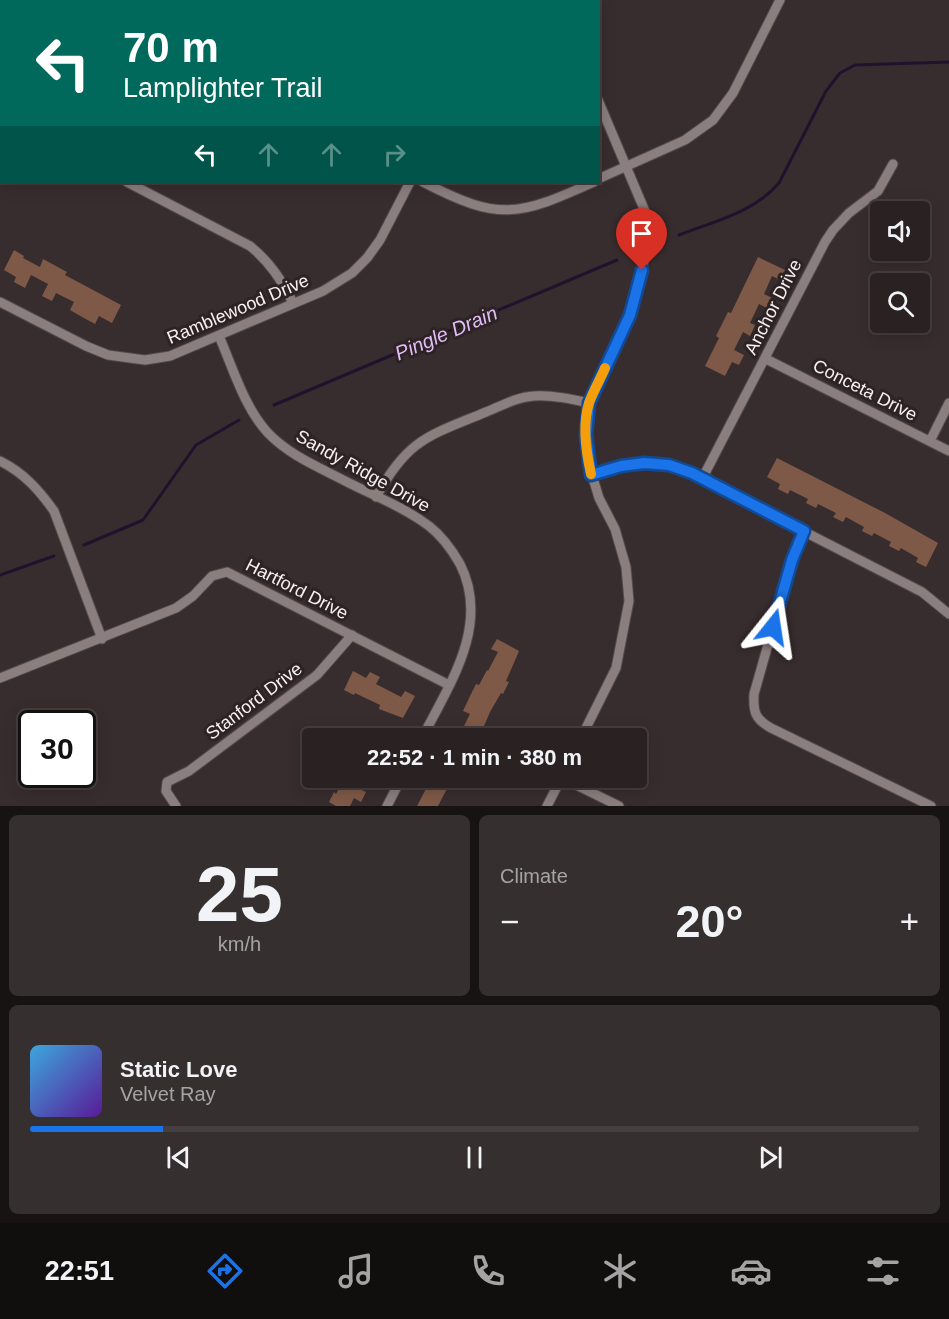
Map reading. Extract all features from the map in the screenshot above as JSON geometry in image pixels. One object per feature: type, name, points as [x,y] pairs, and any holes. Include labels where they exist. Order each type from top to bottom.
[{"type":"street","points":[[600,179],[686,141],[713,120],[733,93],[780,0]]},
{"type":"street","points":[[587,728],[616,668],[629,601],[626,567],[615,529],[599,498],[591,475],[586,435],[589,403],[630,315],[647,249],[647,216],[628,166],[600,104]]},
{"type":"street","name":"Anchor Drive","points":[[702,478],[833,230],[849,213],[878,190],[893,165]]},
{"type":"street","points":[[129,183],[250,246],[275,272],[293,303]]},
{"type":"street","name":"Ramblewood Drive","points":[[0,302],[96,351],[119,358],[145,360],[170,356],[333,286],[351,273],[367,258],[380,240],[409,183]]},
{"type":"street","points":[[425,183],[477,206],[502,210],[535,207],[592,183]]},
{"type":"street","name":"Sandy Ridge Drive","points":[[219,336],[250,408],[268,433],[298,456],[430,527],[455,556],[465,576],[471,606],[469,637],[464,654],[427,728]]},
{"type":"street","name":"Conceta Drive","points":[[766,358],[949,451]]},
{"type":"street","points":[[376,496],[399,460],[429,435],[521,398],[557,397],[589,403]]},
{"type":"street","points":[[930,441],[949,403]]},
{"type":"street","points":[[0,461],[27,478],[54,511],[102,639]]},
{"type":"street","points":[[591,475],[621,466],[644,463],[669,465],[702,478],[922,592],[949,614]]},
{"type":"street","points":[[804,531],[792,560],[754,694],[753,709],[762,723],[771,728],[931,806]]},
{"type":"street","name":"Hartford Drive","points":[[0,678],[176,608],[212,576],[227,572],[449,686]]},
{"type":"street","name":"Stanford Drive","points":[[176,806],[166,791],[167,782],[189,771],[317,675],[352,635]]},
{"type":"street","points":[[387,806],[396,788]]},
{"type":"street","points":[[547,806],[556,788]]},
{"type":"street","points":[[584,788],[619,806]]},
{"type":"building","points":[[14,250],[40,267],[43,259],[67,272],[65,275],[121,305],[112,323],[99,316],[95,324],[70,310],[74,302],[56,293],[52,301],[42,296],[48,284],[31,275],[25,288],[14,282],[16,277],[4,270]]},
{"type":"building","points":[[758,257],[785,270],[780,280],[772,276],[764,294],[772,298],[767,308],[759,304],[750,323],[755,325],[750,336],[743,332],[734,350],[744,355],[739,365],[732,362],[725,376],[705,366],[719,338],[716,336],[728,312],[731,313]]},
{"type":"building","points":[[777,458],[938,543],[926,567],[916,562],[918,558],[901,548],[899,551],[889,546],[891,542],[874,533],[872,536],[862,531],[864,527],[846,517],[843,522],[833,517],[836,513],[818,504],[816,508],[806,503],[808,499],[790,490],[788,494],[778,489],[780,484],[767,477]]},
{"type":"building","points":[[497,639],[519,651],[506,681],[509,682],[490,712],[484,726],[486,728],[463,728],[470,714],[463,711],[476,684],[479,685],[498,652],[491,649]]},
{"type":"building","points":[[353,671],[366,678],[370,672],[380,677],[376,684],[401,697],[405,691],[415,696],[403,718],[379,709],[380,705],[344,690]]},
{"type":"building","points":[[339,788],[357,788],[366,792],[361,802],[354,798],[350,806],[336,806],[329,802],[334,792],[336,794]]},
{"type":"building","points":[[426,788],[447,788],[438,806],[417,806]]},
{"type":"waterway","name":"Pingle Drain","points":[[679,235],[745,209],[769,193],[779,183],[826,91],[840,73],[855,65],[949,62]]},
{"type":"waterway","name":"Pingle Drain","points":[[274,405],[617,260]]},
{"type":"waterway","name":"Pingle Drain","points":[[84,545],[143,520],[196,445],[239,420]]},
{"type":"waterway","name":"Pingle Drain","points":[[0,575],[54,556]]},
{"type":"slow traffic","points":[[591,474],[586,435],[587,413],[589,403],[605,368]]},
{"type":"route","points":[[642,270],[630,315],[589,403],[586,435],[591,475],[621,466],[644,463],[669,465],[692,473],[804,531],[792,560],[773,627]]}]
